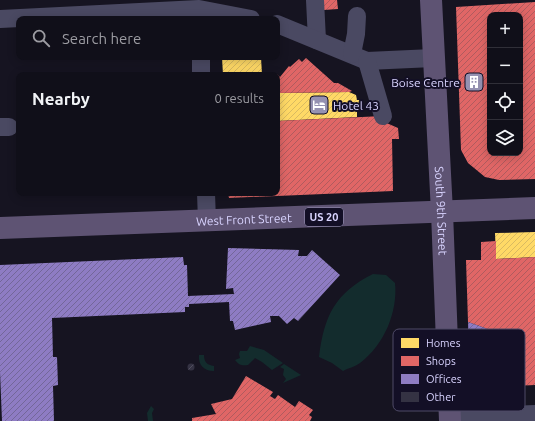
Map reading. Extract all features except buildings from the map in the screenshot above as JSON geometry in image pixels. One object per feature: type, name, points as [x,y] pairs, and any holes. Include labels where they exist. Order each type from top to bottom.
[{"type":"main road","name":"South 9th Street","points":[[431,0],[447,329]]},
{"type":"main road","name":"West Front Street","points":[[0,228],[535,208]]},
{"type":"street","points":[[315,0],[317,40]]},
{"type":"street","points":[[66,16],[199,10],[234,16]]},
{"type":"street","points":[[357,16],[356,34],[360,58],[383,116]]},
{"type":"street","points":[[0,19],[16,18]]},
{"type":"street","points":[[280,25],[360,58],[433,58]]},
{"type":"street","points":[[201,60],[202,72]]},
{"type":"street","points":[[206,196],[207,221]]},
{"type":"street","points":[[450,419],[535,414]]},
{"type":"green space","points":[[373,274],[386,275],[395,283],[392,316],[388,327],[369,356],[358,364],[343,371],[332,363],[319,357],[324,329],[334,307],[349,289]]},
{"type":"green space","points":[[250,346],[264,350],[283,363],[272,370],[255,358],[248,365],[239,364],[235,360],[240,358],[240,351],[247,351]]},
{"type":"green space","points":[[199,355],[204,355],[206,363],[214,366],[214,371],[207,370],[202,367]]},
{"type":"green space","points":[[284,364],[301,375],[283,383],[286,379],[283,375],[284,369],[280,367]]},
{"type":"green space","points":[[151,406],[154,409],[152,413],[153,421],[148,421],[147,413]]},
{"type":"place","name":"Boise Centre","points":[[474,82]]},
{"type":"place","name":"Hotel 43","points":[[319,105]]}]
